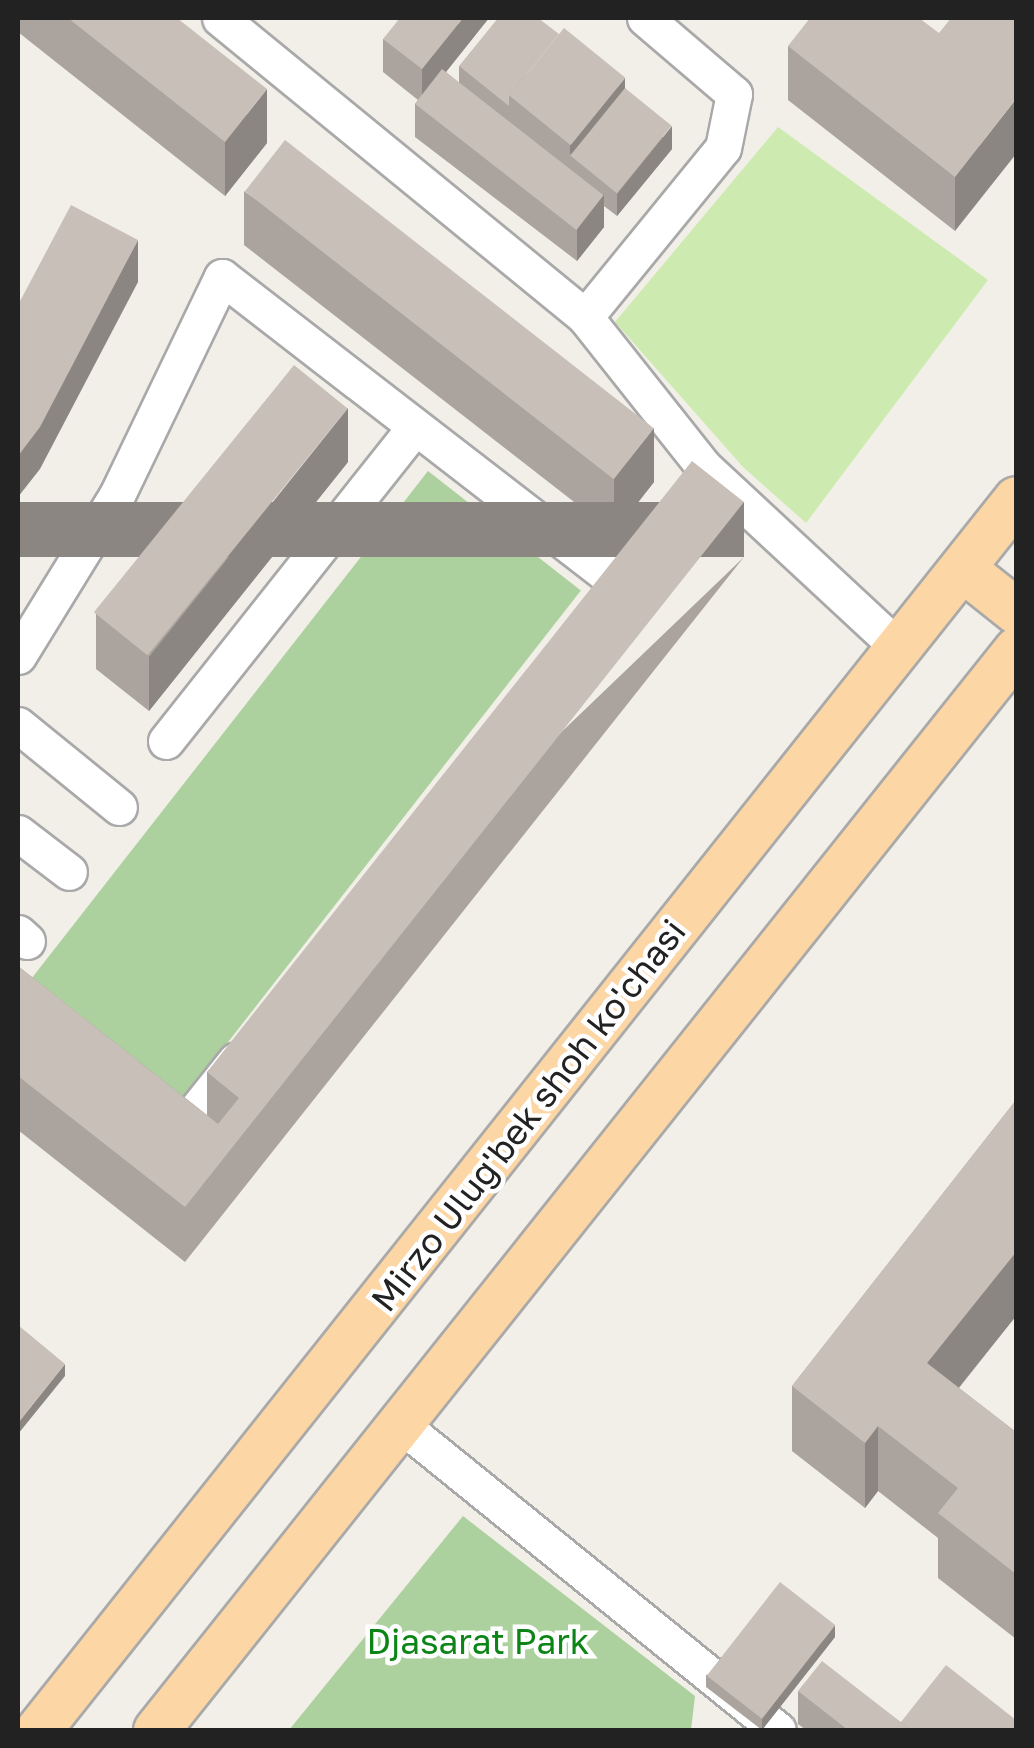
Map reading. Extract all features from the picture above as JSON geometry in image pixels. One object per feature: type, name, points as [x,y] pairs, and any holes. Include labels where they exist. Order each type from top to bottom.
[{"type":"main road","name":"Mirzo Ulug'bek shoh ko'chasi","points":[[38,1730],[1016,499]]},
{"type":"main road","points":[[962,568],[1016,611]]},
{"type":"main road","points":[[156,1730],[1016,650]]},
{"type":"street","points":[[220,18],[586,317],[704,467],[899,648]]},
{"type":"street","points":[[586,317],[723,148],[734,94],[646,18]]},
{"type":"street","points":[[18,656],[117,495],[222,276],[615,582]]},
{"type":"street","points":[[166,742],[414,428]]},
{"type":"street","points":[[682,496],[704,467]]},
{"type":"street","points":[[590,613],[659,524]]},
{"type":"street","points":[[18,725],[120,807]]},
{"type":"street","points":[[18,833],[69,872]]},
{"type":"street","points":[[136,1094],[181,1129],[256,1035]]},
{"type":"street","points":[[400,1424],[778,1730]]},
{"type":"green space","points":[[778,127],[988,280],[806,523],[743,467],[615,322]]},
{"type":"green space","points":[[428,471],[581,590],[183,1099],[30,980]]},
{"type":"green space","name":"Djasarat Park","points":[[463,1516],[695,1696],[691,1730],[289,1730]]},
{"type":"building","points":[[68,18],[177,18],[267,89],[225,142]]},
{"type":"building","points":[[400,18],[463,18],[422,69],[383,39]]},
{"type":"building","points":[[498,18],[538,18],[559,34],[509,96],[509,106],[459,66]]},
{"type":"building","points":[[810,18],[919,18],[939,33],[951,18],[1016,18],[1016,99],[955,177],[788,46]]},
{"type":"building","points":[[564,28],[625,78],[571,145],[509,96]]},
{"type":"building","points":[[442,69],[604,195],[576,230],[415,104]]},
{"type":"building","points":[[625,88],[672,126],[617,193],[570,156]]},
{"type":"building","points":[[285,140],[654,428],[614,479],[245,191]]},
{"type":"building","points":[[71,205],[138,240],[40,427],[18,456],[18,305]]},
{"type":"building","points":[[294,365],[348,408],[147,656],[94,612]]},
{"type":"building","points":[[692,461],[744,502],[185,1207],[18,1076],[18,966],[218,1124],[239,1098],[207,1072]]},
{"type":"building","points":[[1016,1100],[1016,1252],[927,1363],[1016,1432],[1016,1574],[938,1513],[958,1488],[878,1426],[865,1443],[792,1386]]},
{"type":"building","points":[[18,1325],[65,1364],[18,1423]]},
{"type":"building","points":[[780,1582],[835,1625],[762,1719],[707,1676]]},
{"type":"building","points":[[822,1661],[911,1730],[848,1730],[798,1691]]},
{"type":"building","points":[[946,1665],[1016,1720],[1016,1730],[911,1730],[901,1722]]}]
